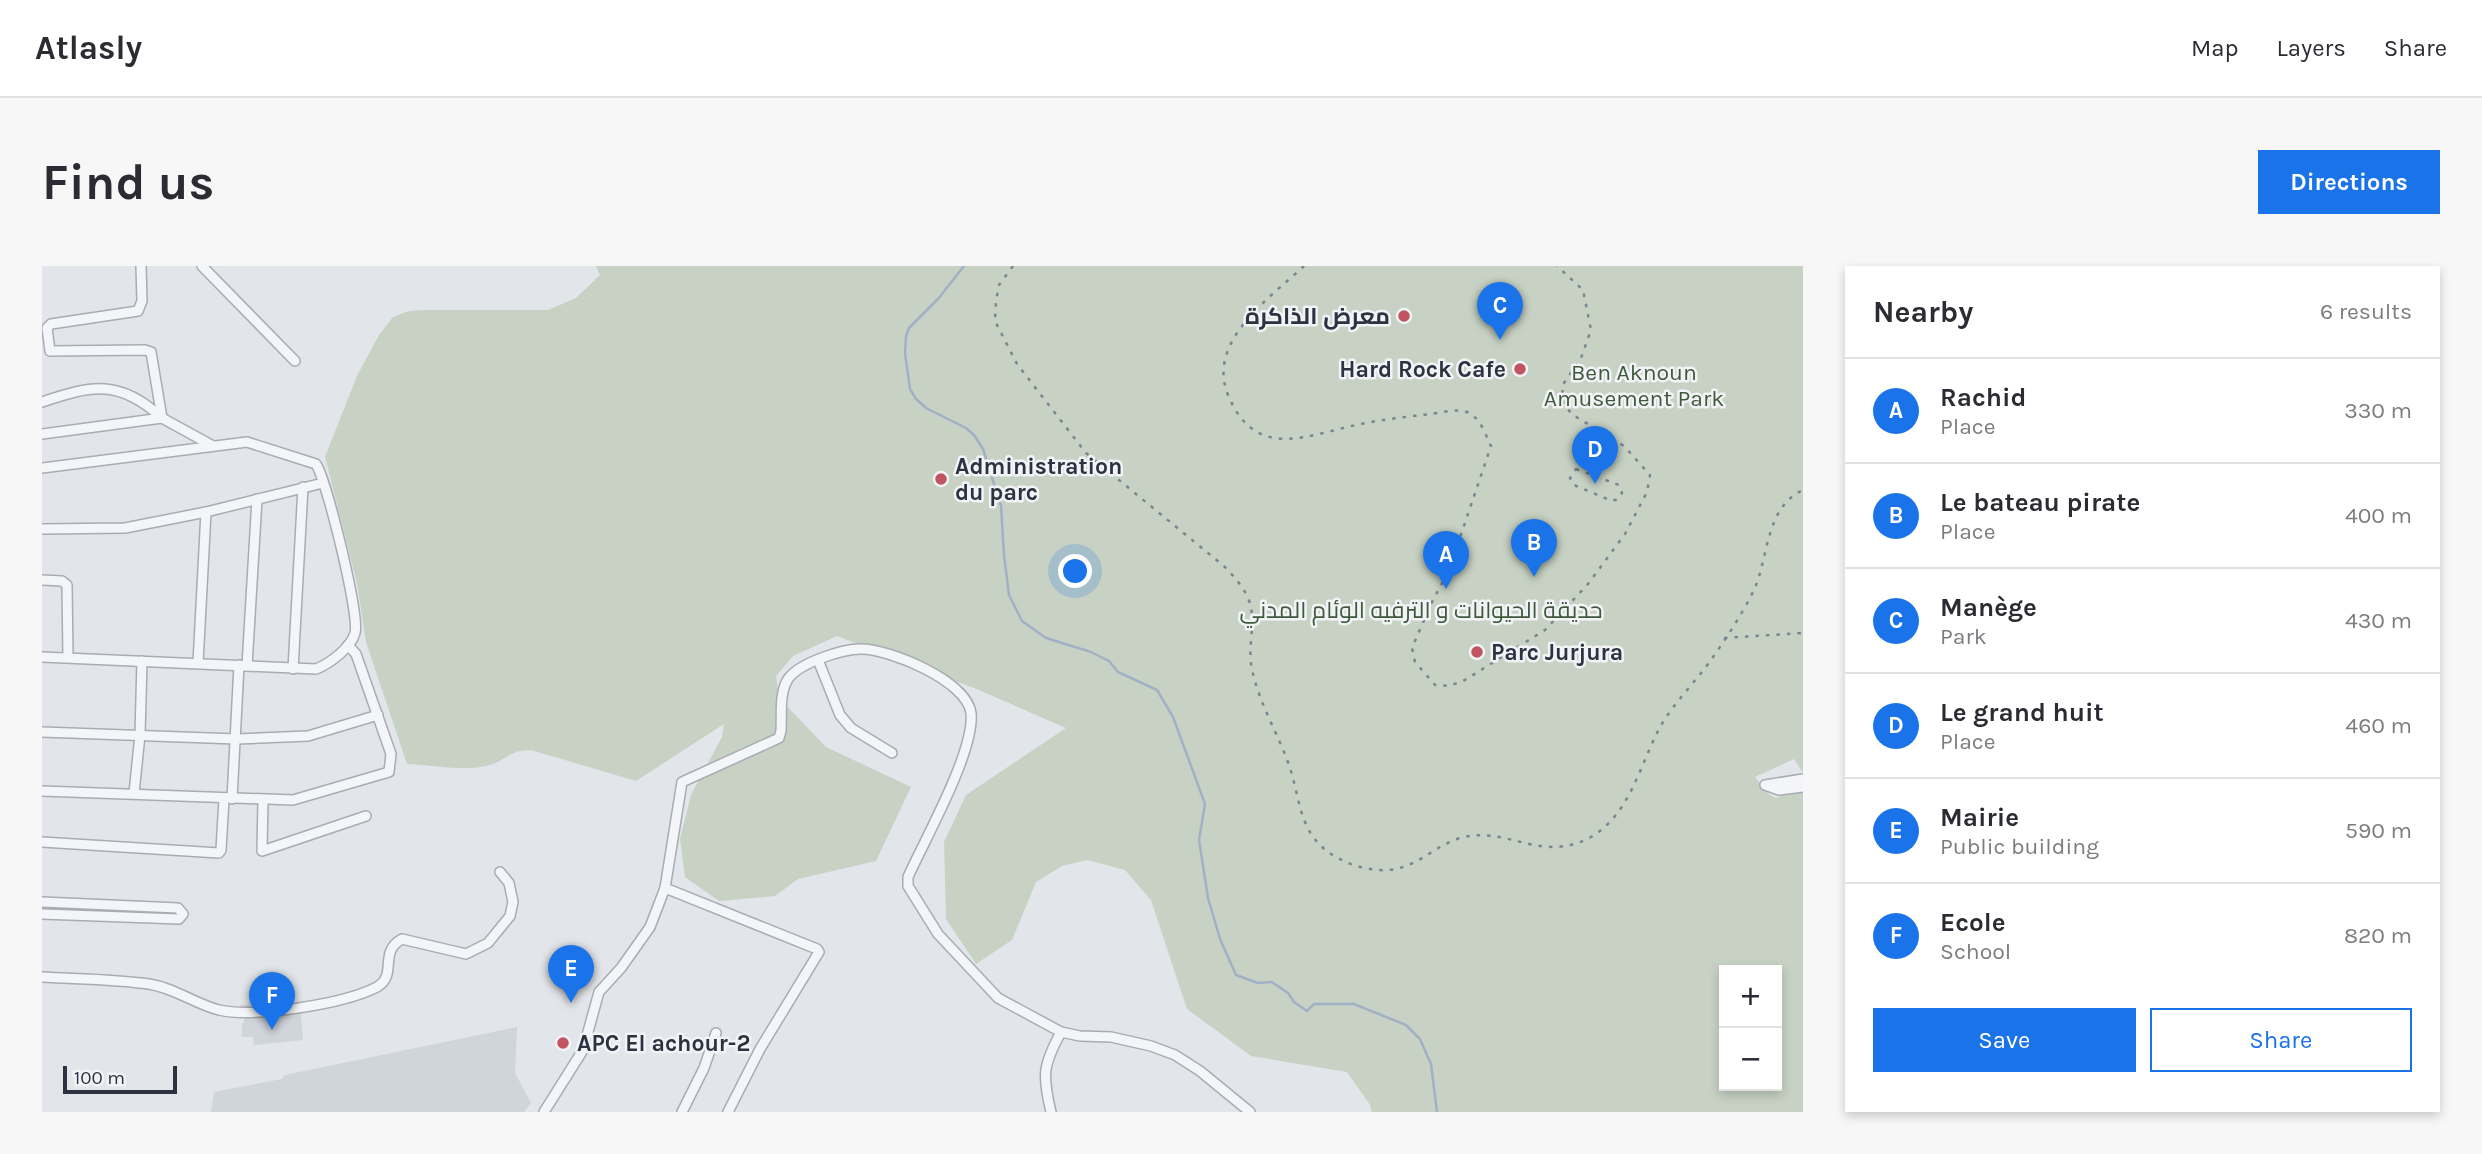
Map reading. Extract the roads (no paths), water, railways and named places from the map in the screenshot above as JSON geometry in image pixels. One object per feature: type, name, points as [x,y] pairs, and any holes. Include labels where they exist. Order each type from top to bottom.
[{"type":"street","points":[[141,266],[142,302],[138,311],[51,324],[47,328],[47,337],[50,351],[152,352],[162,418]]},
{"type":"street","points":[[202,266],[295,361]]},
{"type":"street","points":[[42,402],[84,389],[110,389],[131,394],[162,418],[213,446]]},
{"type":"street","points":[[42,434],[162,418]]},
{"type":"street","points":[[42,468],[251,442],[316,464],[342,551],[355,621],[355,634],[348,645],[326,665],[316,669],[42,657]]},
{"type":"street","points":[[42,529],[125,528],[206,512],[323,483]]},
{"type":"street","points":[[293,669],[303,487]]},
{"type":"street","points":[[42,842],[219,853],[221,850],[237,739],[257,499]]},
{"type":"street","points":[[198,663],[206,512]]},
{"type":"street","points":[[42,580],[62,581],[67,586],[68,657]]},
{"type":"street","points":[[42,791],[293,800],[389,772],[391,754],[356,654],[348,645]]},
{"type":"street","points":[[544,1112],[583,1050],[599,992],[621,968],[650,927],[665,888],[682,782],[779,738],[784,687],[790,676],[799,669],[845,650],[864,649],[903,659],[953,685],[966,698],[971,713],[969,737],[960,765],[908,877],[908,886],[938,934],[993,994],[1061,1032],[1111,1037],[1151,1046],[1175,1055],[1200,1071],[1251,1112]]},
{"type":"street","points":[[818,660],[840,715],[851,728],[892,753]]},
{"type":"street","points":[[134,793],[140,735],[142,661]]},
{"type":"street","points":[[42,732],[237,739],[308,736],[378,715]]},
{"type":"street","points":[[1803,779],[1765,785],[1779,790],[1803,787]]},
{"type":"street","points":[[262,800],[262,851],[366,816]]},
{"type":"street","points":[[42,977],[149,984],[173,989],[216,1009],[228,1011],[313,1006],[374,988],[385,982],[389,952],[394,943],[401,939],[466,954],[488,943],[510,916],[513,902],[509,883],[500,872]]},
{"type":"street","points":[[665,888],[819,952],[760,1049],[729,1112]]},
{"type":"street","points":[[42,902],[178,908],[183,914],[179,919],[42,914]]},
{"type":"street","points":[[1051,1112],[1044,1073],[1049,1054],[1061,1032]]},
{"type":"street","points":[[682,1112],[704,1068],[716,1034]]},
{"type":"waterway","points":[[964,266],[938,299],[909,328],[905,353],[910,389],[926,408],[966,428],[983,449],[1001,506],[1009,595],[1022,621],[1046,638],[1091,652],[1109,661],[1118,672],[1157,690],[1173,717],[1205,804],[1199,840],[1208,898],[1220,939],[1236,975],[1258,983],[1272,982],[1307,1011],[1314,1004],[1354,1004],[1406,1025],[1420,1039],[1431,1064],[1437,1112]]},
{"type":"railway","points":[[1013,266],[999,285],[995,321],[1017,364],[1086,453],[1225,567],[1243,589],[1251,609],[1250,656],[1255,682],[1290,768],[1308,829],[1329,852],[1358,866],[1380,870],[1400,868],[1450,842],[1475,835],[1555,847],[1591,837],[1604,828],[1632,790],[1663,722],[1708,664],[1753,592],[1769,536],[1781,509],[1790,498],[1803,490]]},
{"type":"railway","points":[[1304,266],[1245,322],[1233,339],[1226,357],[1224,375],[1228,395],[1240,416],[1253,430],[1269,437],[1286,439],[1378,421],[1458,410],[1476,418],[1491,446],[1449,570],[1412,648],[1415,662],[1435,685],[1449,686],[1465,680],[1545,630],[1588,584],[1625,534],[1647,492],[1650,475],[1624,446],[1573,415],[1564,405],[1562,386],[1581,358],[1591,330],[1583,290],[1557,266]]},
{"type":"railway","points":[[1576,469],[1619,485],[1622,493],[1618,499],[1612,501],[1574,485],[1570,478],[1576,469]]},
{"type":"railway","points":[[1724,638],[1803,633]]},
{"type":"place","name":"معرض الذاكرة","points":[[1404,316]]},
{"type":"place","name":"Manège","points":[[1500,340]]},
{"type":"place","name":"Hard Rock Cafe","points":[[1520,369]]},
{"type":"place","name":"Administration du parc","points":[[941,479]]},
{"type":"place","name":"Le grand huit","points":[[1595,484]]},
{"type":"place","name":"Le bateau pirate","points":[[1534,577]]},
{"type":"place","name":"Rachid","points":[[1446,589]]},
{"type":"place","name":"Parc Jurjura","points":[[1477,652]]},
{"type":"place","name":"Mairie","points":[[571,1003]]},
{"type":"place","name":"Ecole","points":[[272,1030]]},
{"type":"place","name":"APC El achour-2","points":[[563,1043]]},
{"type":"park label","name":"Ben Aknoun Amusement Park","points":[[1634,385]]},
{"type":"park label","name":"حديقة الحيوانات و الترفيه الوئام المدني","points":[[1421,610]]}]
